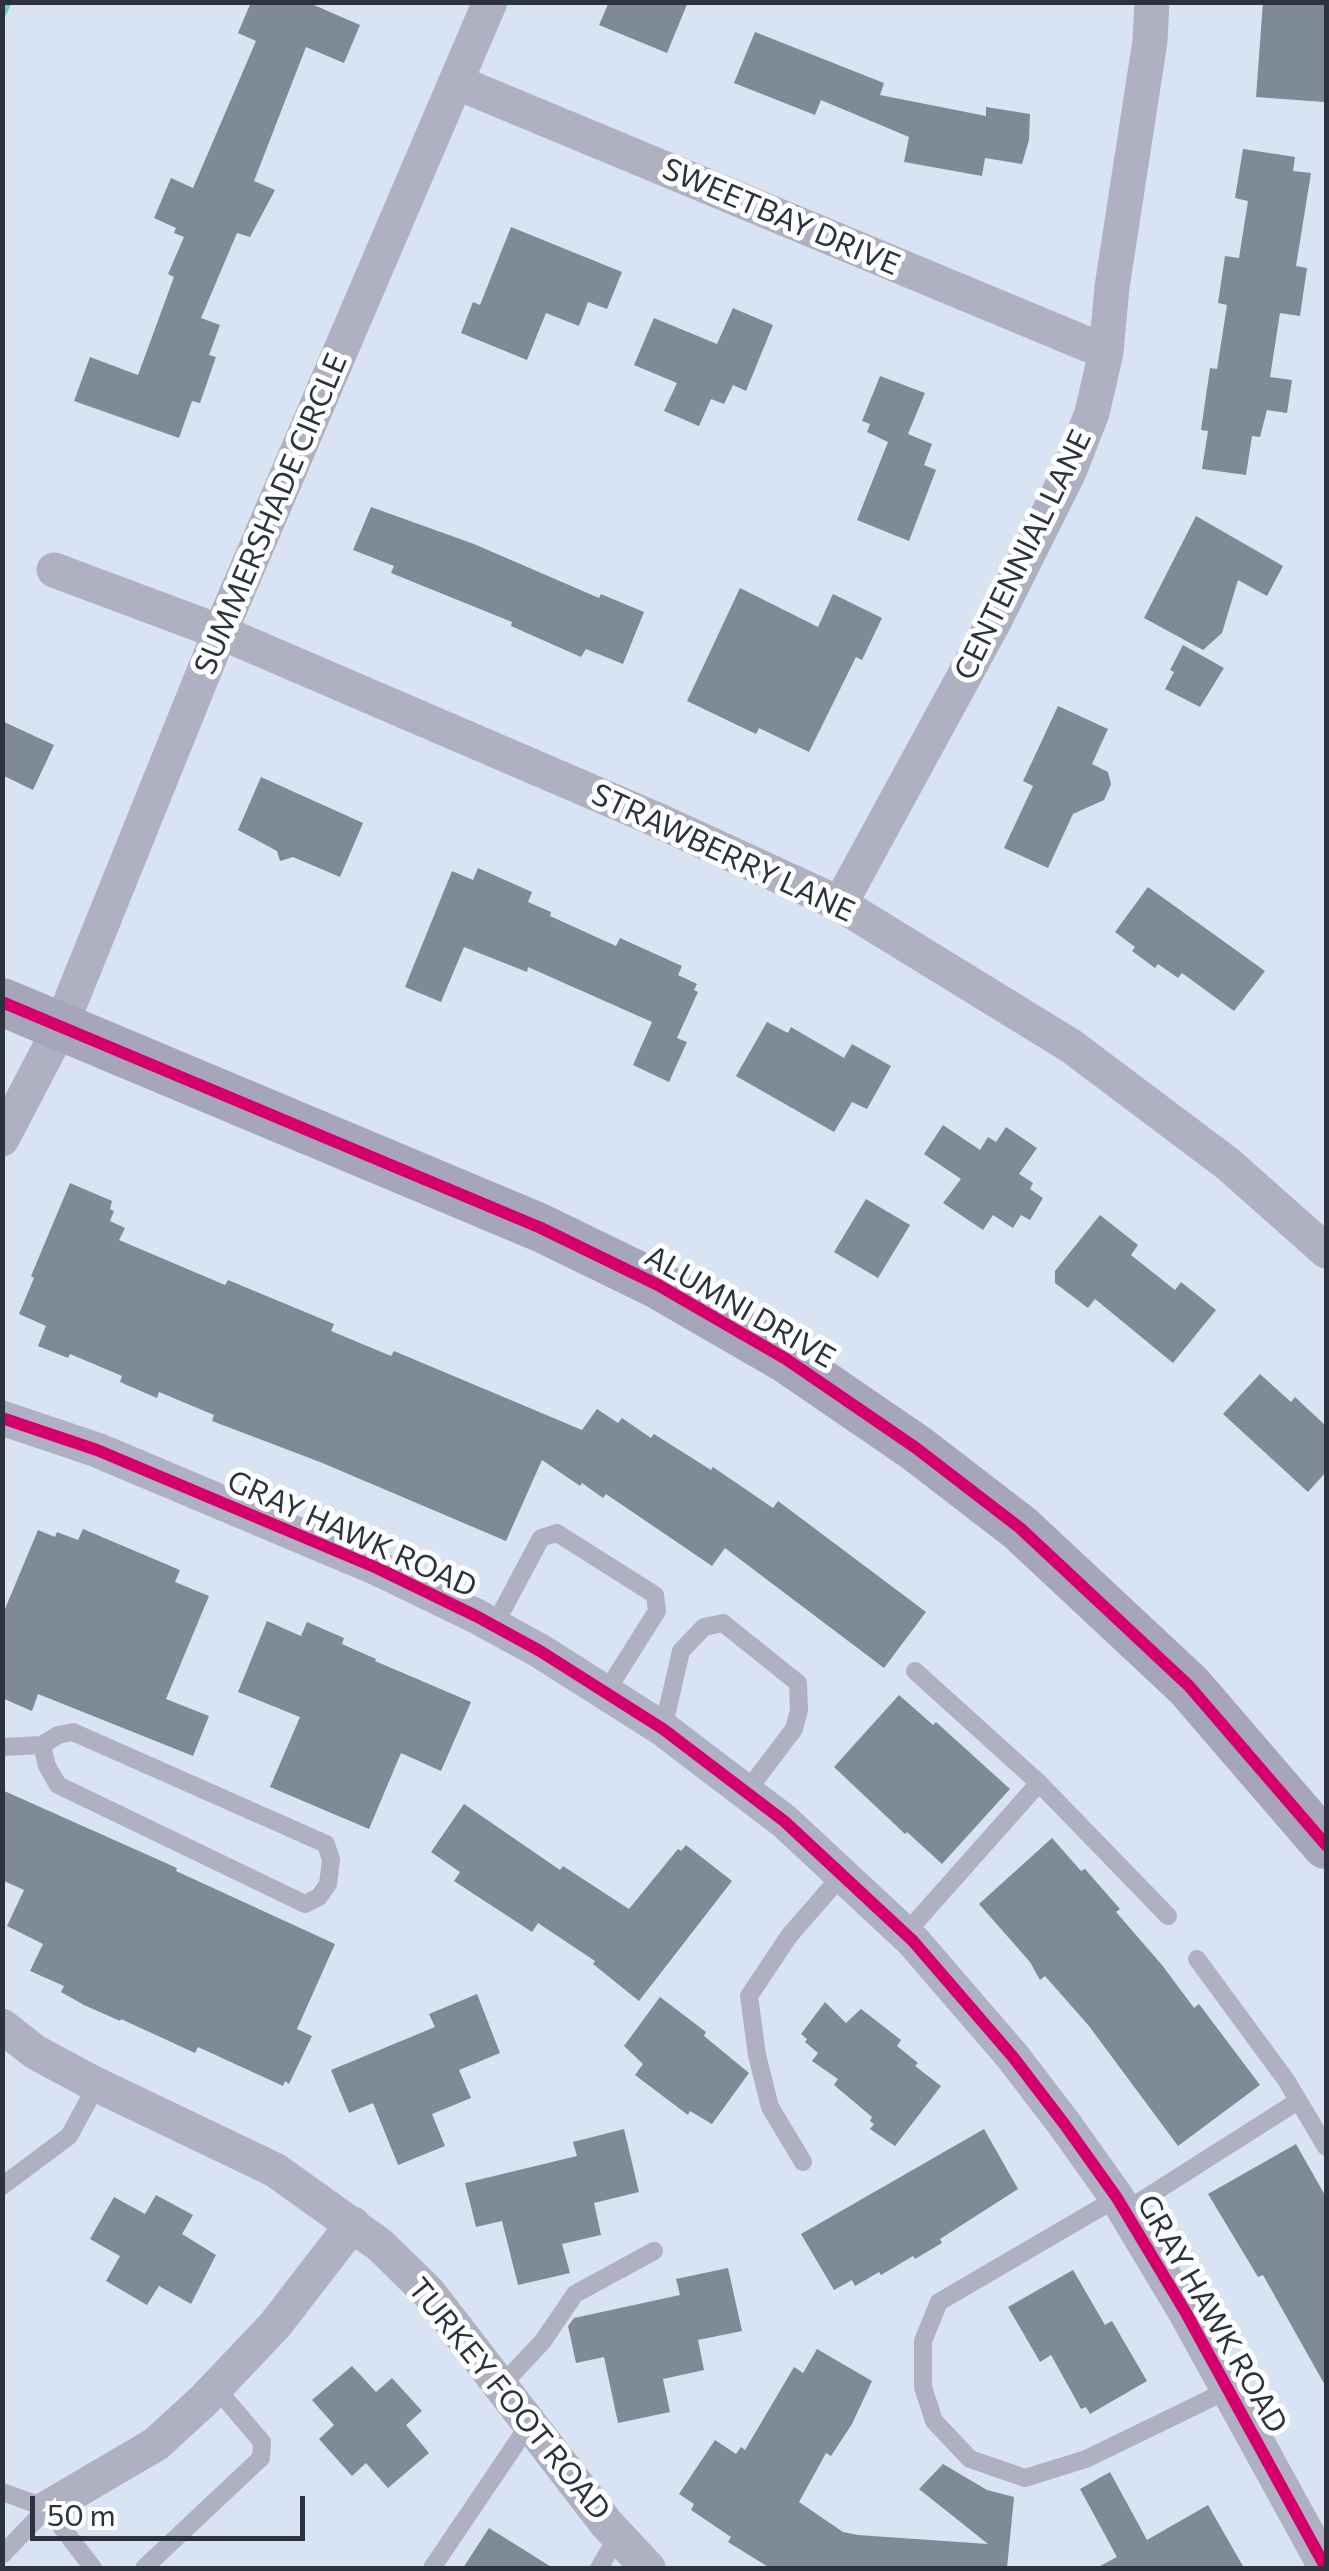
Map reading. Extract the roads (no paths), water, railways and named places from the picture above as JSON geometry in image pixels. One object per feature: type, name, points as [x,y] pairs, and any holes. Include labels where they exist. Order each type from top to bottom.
[{"type":"main road","name":"ALUMNI DRIVE","points":[[2,1002],[541,1228],[658,1285],[786,1358],[916,1448],[1048,1554],[1189,1686],[1326,1845]]},
{"type":"street","name":"SUMMERSHADE CIRCLE","points":[[60,1028],[220,632],[490,2]]},
{"type":"street","name":"CENTENNIAL LANE","points":[[840,904],[997,616],[1069,472],[1092,413],[1106,352],[1152,2]]},
{"type":"street","name":"SWEETBAY DRIVE","points":[[456,82],[1106,352]]},
{"type":"street","name":"STRAWBERRY LANE","points":[[54,570],[220,632],[655,819],[840,904],[1071,1046],[1228,1164],[1326,1252]]},
{"type":"street","points":[[2,1140],[60,1028]]},
{"type":"street","name":"GRAY HAWK ROAD","points":[[2,1418],[96,1450],[376,1568],[494,1626],[664,1729],[747,1791],[905,1934],[1013,2057],[1121,2205],[1326,2568]]},
{"type":"street","name":"TURKEY FOOT ROAD","points":[[2,2026],[35,2052],[97,2085],[274,2170],[380,2245],[429,2293],[618,2536],[648,2568]]},
{"type":"street","points":[[47,2508],[156,2444],[275,2325],[353,2224]]},
{"type":"lane","points":[[494,1626],[541,1538],[556,1533],[655,1595],[656,1611],[606,1692]]},
{"type":"lane","points":[[664,1729],[681,1651],[704,1628],[723,1622],[798,1683],[799,1710],[794,1729],[747,1791]]},
{"type":"lane","points":[[916,1672],[1039,1783],[1168,1916]]},
{"type":"lane","points":[[2,1747],[42,1746],[58,1735],[73,1732],[326,1844],[331,1860],[328,1884],[319,1897],[304,1904],[58,1784],[47,1766],[42,1746]]},
{"type":"lane","points":[[905,1934],[1039,1783]]},
{"type":"lane","points":[[803,2162],[770,2107],[757,2055],[749,1996],[789,1936],[842,1875]]},
{"type":"lane","points":[[1197,1959],[1326,2146]]},
{"type":"lane","points":[[2,2186],[69,2136],[97,2085]]},
{"type":"lane","points":[[1228,2390],[1086,2459],[1025,2478],[970,2459],[934,2421],[923,2387],[923,2342],[938,2302],[1121,2205],[1298,2101]]},
{"type":"lane","points":[[502,2386],[543,2341],[575,2294],[654,2251]]},
{"type":"lane","points":[[144,2568],[262,2458],[262,2442],[216,2388]]},
{"type":"lane","points":[[432,2568],[530,2424]]},
{"type":"lane","points":[[2,2492],[47,2508],[93,2568]]},
{"type":"lane","points":[[2,2555],[47,2508]]},
{"type":"lane","points":[[599,2568],[618,2536]]},
{"type":"waterway","points":[[2,11],[6,2]]}]
